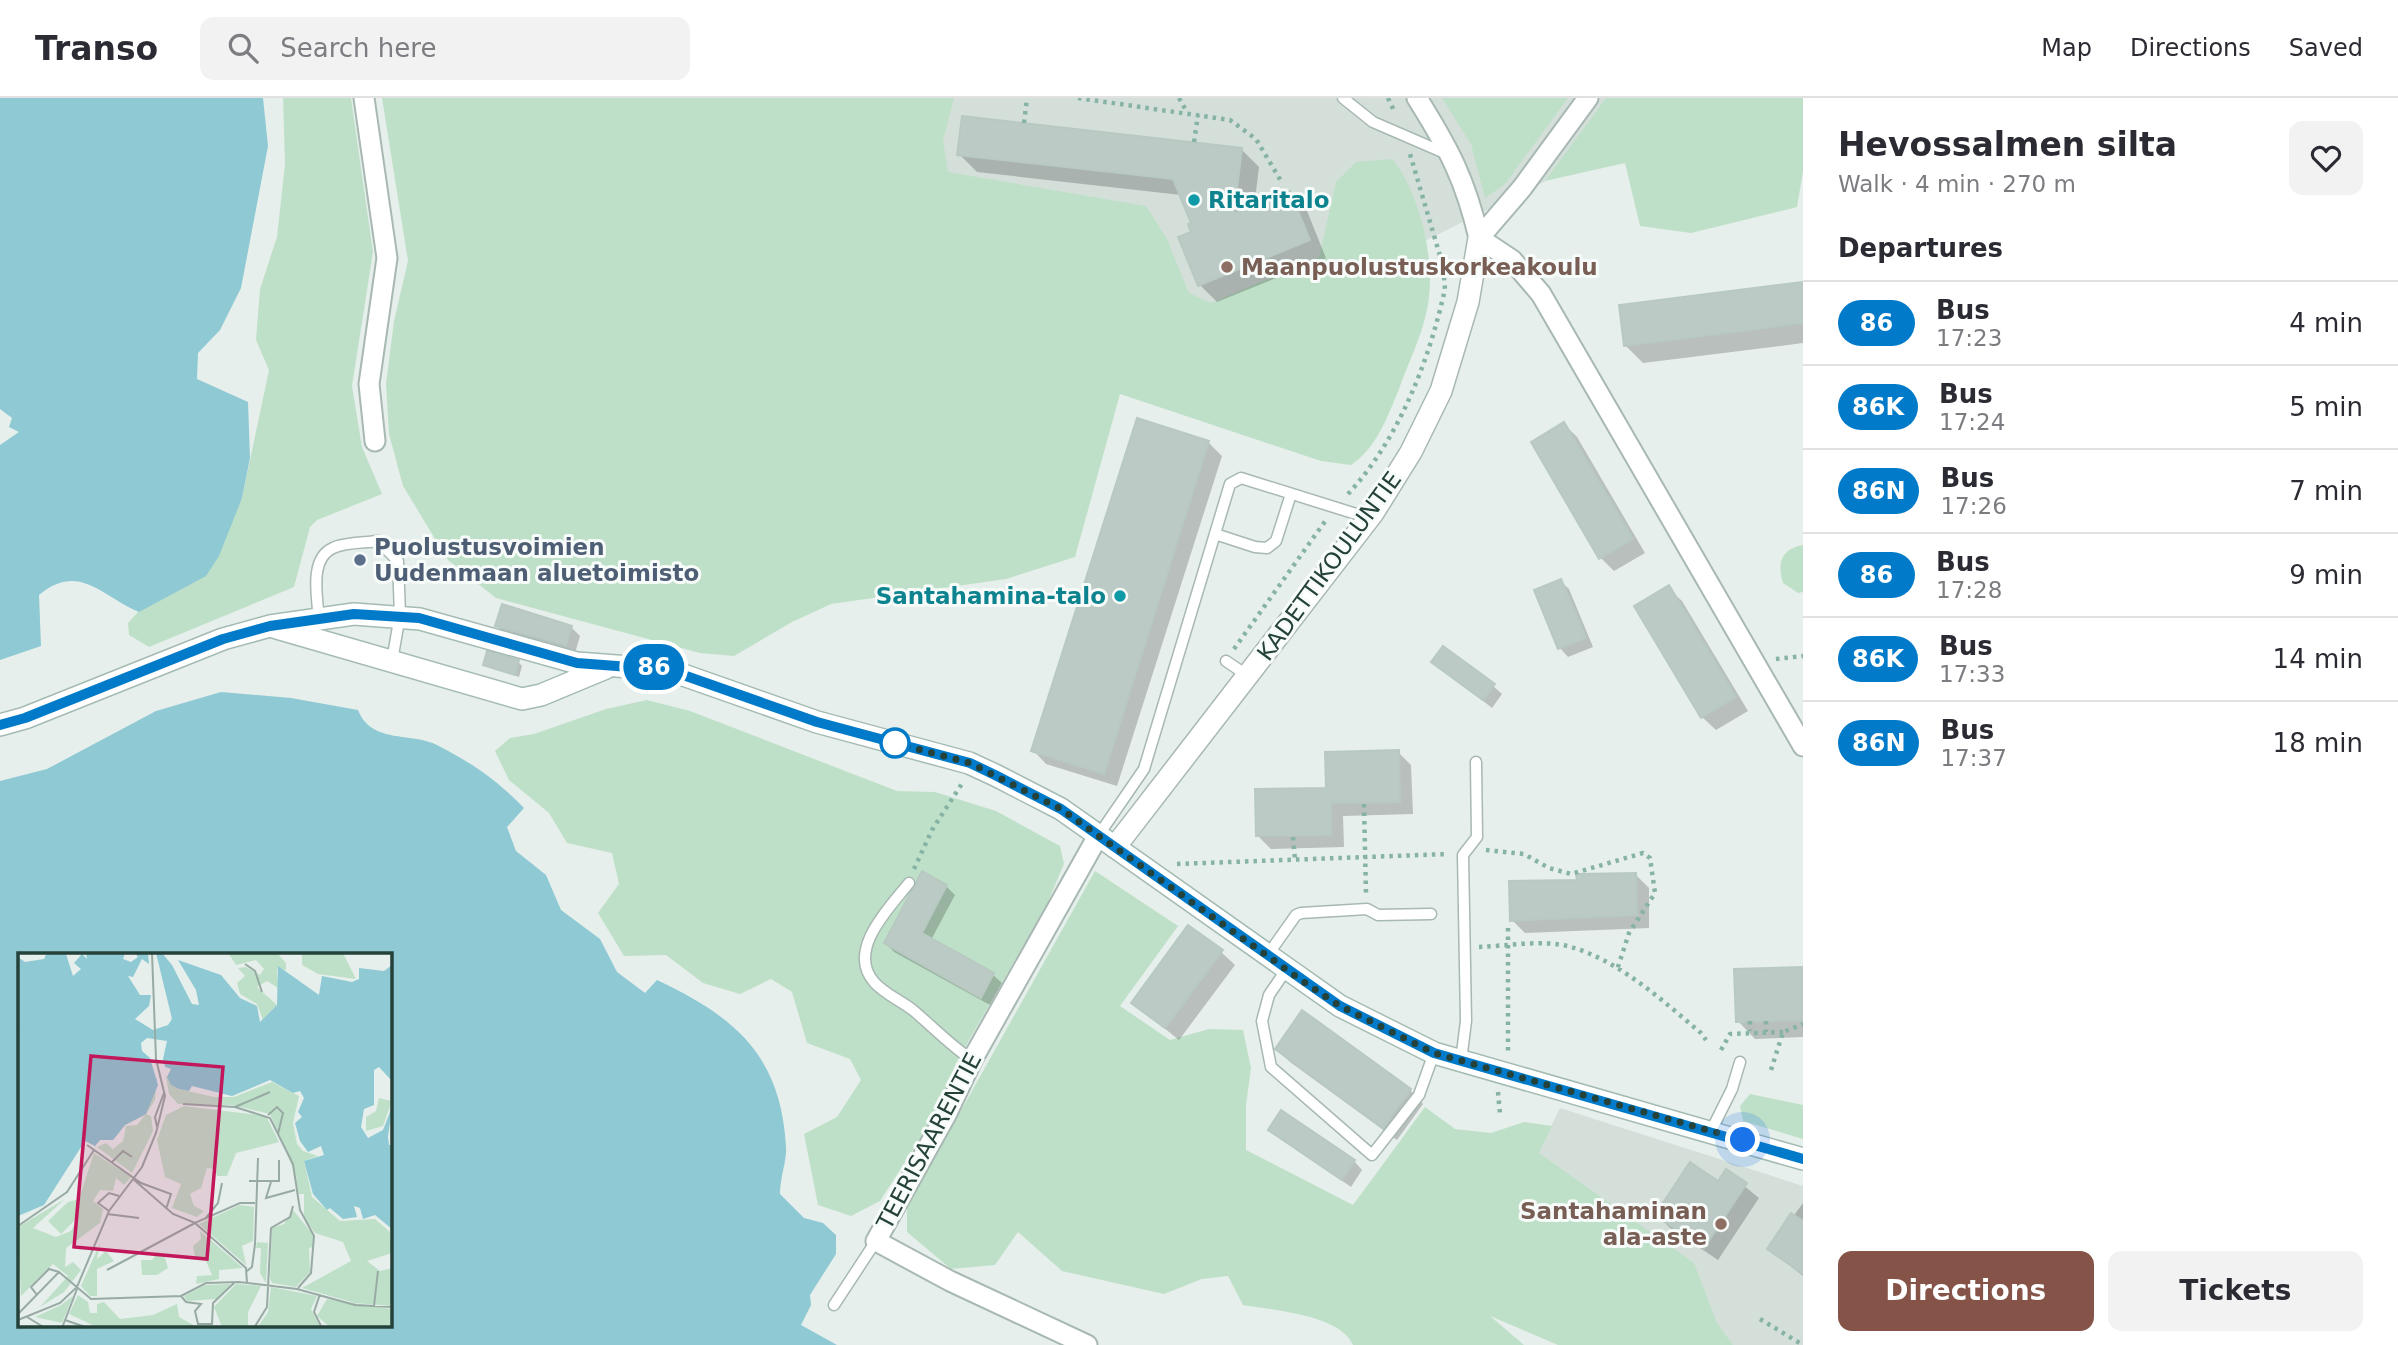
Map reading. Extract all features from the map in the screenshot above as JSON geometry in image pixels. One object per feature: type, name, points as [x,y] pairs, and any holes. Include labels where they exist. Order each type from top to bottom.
[{"type":"main road","name":"KADETTIKOULUNTIE","points":[[1106,842],[1248,676],[1368,518],[1411,452],[1441,391],[1468,302],[1479,239]]},
{"type":"main road","points":[[0,725],[25,718],[223,639],[270,626],[319,617],[400,615],[553,658],[608,667],[635,666],[669,670],[817,722],[970,763],[1061,809],[1340,1006],[1434,1053],[1803,1159]]},
{"type":"main road","points":[[270,626],[522,699],[541,695],[608,667]]},
{"type":"street","points":[[364,98],[387,258],[369,384],[375,441]]},
{"type":"street","name":"KADETTIKOULUNTIE","points":[[1417,98],[1454,157],[1479,239]]},
{"type":"street","points":[[1588,98],[1522,188],[1479,239],[1512,260],[1541,294],[1803,746]]},
{"type":"street","name":"TEERISAARENTIE","points":[[1087,1345],[950,1281],[876,1241],[946,1115],[972,1060],[1106,842]]},
{"type":"lane","points":[[1343,98],[1373,122],[1454,157]]},
{"type":"lane","points":[[1106,842],[1143,769],[1230,484],[1241,478],[1368,518]]},
{"type":"lane","points":[[1215,534],[1255,547],[1267,548],[1276,541],[1291,494]]},
{"type":"lane","points":[[320,641],[316,579],[324,555],[334,547],[378,541],[398,561],[400,615],[391,662]]},
{"type":"lane","points":[[1226,660],[1248,676]]},
{"type":"lane","points":[[1461,1062],[1466,1021],[1465,852],[1476,837],[1476,762]]},
{"type":"lane","points":[[909,883],[878,923],[869,940],[866,963],[873,982],[913,1010],[946,1042],[972,1060]]},
{"type":"lane","points":[[1267,956],[1296,915],[1367,909],[1378,915],[1431,914]]},
{"type":"lane","points":[[1286,970],[1269,995],[1262,1021],[1270,1067],[1372,1155],[1419,1095],[1434,1053]]},
{"type":"lane","points":[[1711,1131],[1732,1089],[1740,1062]]},
{"type":"lane","points":[[834,1305],[876,1241]]},
{"type":"path","points":[[1024,123],[1027,98]]},
{"type":"path","points":[[1078,98],[1230,120],[1256,139],[1280,181]]},
{"type":"path","points":[[1179,98],[1187,113]]},
{"type":"path","points":[[1226,660],[1335,508],[1374,463],[1399,422],[1445,289],[1443,266],[1405,135],[1388,98]]},
{"type":"path","points":[[1194,142],[1198,115]]},
{"type":"path","points":[[909,883],[918,859],[962,783],[970,763]]},
{"type":"path","points":[[1364,804],[1367,909]]},
{"type":"path","points":[[1293,837],[1295,860]]},
{"type":"path","points":[[1144,868],[1465,852],[1524,853],[1571,877],[1643,853],[1650,858],[1655,893],[1629,933],[1617,970]]},
{"type":"path","points":[[1500,1114],[1497,1097],[1508,1058],[1508,928]]},
{"type":"path","points":[[1465,947],[1571,947],[1640,984],[1702,1033],[1706,1040]]},
{"type":"path","points":[[1749,1021],[1750,1031]]},
{"type":"path","points":[[1766,1021],[1766,1032]]},
{"type":"path","points":[[1721,1050],[1730,1034],[1750,1031],[1783,1032],[1803,1024]]},
{"type":"path","points":[[1771,1070],[1783,1032]]},
{"type":"path","points":[[1760,1319],[1803,1345]]},
{"type":"shaded area","name":"Maanpuolustuskorkeakoulu","points":[[875,98],[1714,98],[1226,339],[941,196]]},
{"type":"shaded area","name":"Santahaminan ala-aste","points":[[1560,1108],[1803,1186],[1803,1345],[1710,1345],[1538,1153]]},
{"type":"green space","points":[[283,98],[351,98],[373,252],[352,386],[362,447],[382,494],[317,520],[310,527],[294,587],[149,647],[129,635],[128,623],[242,498],[269,370],[256,340],[260,289],[277,237],[285,164]]},
{"type":"green space","points":[[382,98],[954,98],[943,140],[948,172],[1146,206],[1167,239],[1189,293],[1211,303],[1319,257],[1336,182],[1356,162],[1393,159],[1410,189],[1423,225],[1430,280],[1427,309],[1417,344],[1386,421],[1368,450],[1351,465],[1321,461],[1120,394],[1075,557],[1006,579],[831,604],[792,622],[734,656],[700,653],[496,598],[448,560],[403,486],[389,434],[386,384],[394,321],[408,261]]},
{"type":"green space","points":[[1442,98],[1568,98],[1505,184],[1485,198],[1471,144]]},
{"type":"green space","points":[[1606,98],[1803,98],[1803,171],[1797,207],[1691,233],[1640,226],[1625,163],[1545,181]]},
{"type":"green space","points":[[1803,545],[1803,592],[1798,593],[1783,583],[1781,563],[1785,554]]},
{"type":"green space","points":[[647,700],[690,711],[897,791],[935,792],[996,811],[1060,846],[1064,864],[1047,904],[956,1063],[936,1114],[880,1201],[851,1216],[818,1205],[804,1134],[837,1117],[861,1080],[850,1059],[807,1043],[792,992],[771,979],[740,994],[703,983],[666,955],[624,956],[598,913],[619,884],[612,853],[567,843],[549,813],[509,780],[495,751],[510,738],[534,734],[606,709]]},
{"type":"green space","points":[[1095,871],[1178,926],[1120,1006],[1170,1040],[1209,1029],[1243,1030],[1251,1068],[1246,1105],[1246,1150],[1353,1205],[1425,1107],[1455,1129],[1491,1133],[1524,1122],[1552,1126],[1539,1153],[1694,1263],[1717,1323],[1733,1345],[1558,1345],[1490,1316],[1524,1345],[1353,1345],[1346,1335],[1321,1320],[1243,1305],[1228,1276],[1202,1279],[1164,1294],[1062,1271],[1018,1232],[995,1265],[951,1269],[907,1232],[907,1207]]},
{"type":"green space","points":[[1750,1094],[1803,1105],[1803,1139],[1743,1121],[1740,1106]]},
{"type":"water","points":[[0,98],[263,98],[268,146],[241,288],[220,330],[198,353],[197,379],[248,402],[250,458],[242,498],[219,556],[206,576],[139,612],[90,585],[66,581],[53,586],[39,595],[41,646],[0,660],[0,445],[19,432],[9,427],[12,418],[0,409]]},
{"type":"water","points":[[221,692],[291,698],[358,710],[364,721],[382,733],[427,741],[484,773],[524,808],[507,827],[516,851],[546,875],[561,910],[600,939],[617,972],[645,993],[657,980],[685,994],[731,1025],[764,1063],[775,1087],[782,1115],[786,1152],[780,1194],[804,1218],[823,1223],[836,1235],[836,1254],[810,1295],[811,1305],[801,1325],[837,1345],[0,1345],[0,781],[47,769],[156,711]]},
{"type":"building","name":"Ritaritalo","points":[[962,116],[1242,148],[1234,214],[1290,191],[1310,240],[1198,286],[1178,237],[1191,232],[1188,224],[1191,223],[1173,179],[957,155]]},
{"type":"building","points":[[1803,282],[1803,323],[1624,346],[1619,305]]},
{"type":"building","name":"Santahamina-talo","points":[[1137,418],[1209,441],[1104,774],[1031,751]]},
{"type":"building","points":[[1564,422],[1633,539],[1599,559],[1531,442]]},
{"type":"building","points":[[1561,579],[1586,638],[1558,649],[1534,590]]},
{"type":"building","points":[[1669,585],[1736,697],[1701,718],[1634,606]]},
{"type":"building","points":[[502,604],[572,626],[566,645],[495,626]]},
{"type":"building","points":[[1443,646],[1495,684],[1483,700],[1431,662]]},
{"type":"building","points":[[487,651],[519,660],[515,675],[483,665]]},
{"type":"building","points":[[1399,750],[1400,802],[1331,803],[1331,835],[1256,836],[1255,789],[1326,788],[1325,752]]},
{"type":"building","points":[[922,871],[947,885],[922,933],[994,973],[981,998],[884,943]]},
{"type":"building","points":[[1636,873],[1637,915],[1510,921],[1509,881],[1577,880],[1576,874]]},
{"type":"building","points":[[1188,925],[1223,950],[1165,1028],[1131,1003]]},
{"type":"building","points":[[1803,967],[1803,1020],[1736,1022],[1734,969]]},
{"type":"building","points":[[1302,1010],[1411,1089],[1383,1128],[1275,1049]]},
{"type":"building","points":[[1281,1110],[1355,1160],[1342,1180],[1268,1130]]},
{"type":"building","points":[[1690,1162],[1718,1181],[1726,1169],[1747,1183],[1704,1248],[1655,1215]]},
{"type":"building","points":[[1791,1213],[1803,1221],[1803,1274],[1767,1249]]},
{"type":"bus line","name":"86","points":[[0,725],[88,694],[223,639],[270,626],[354,614],[419,618],[577,663],[669,670],[817,722],[970,763],[995,775],[1061,809],[1340,1006],[1434,1053],[1803,1159]]},
{"type":"place","name":"Ritaritalo","points":[[1194,200]]},
{"type":"place","name":"Maanpuolustuskorkeakoulu","points":[[1227,267]]},
{"type":"place","name":"Puolustusvoimien Uudenmaan aluetoimisto","points":[[360,560]]},
{"type":"place","name":"Santahamina-talo","points":[[1120,596]]},
{"type":"place","name":"Santahaminan ala-aste","points":[[1721,1224]]},
{"type":"route","points":[[895,743],[970,763],[1061,809],[1286,970],[1340,1006],[1391,1033],[1461,1062],[1743,1140]]}]
